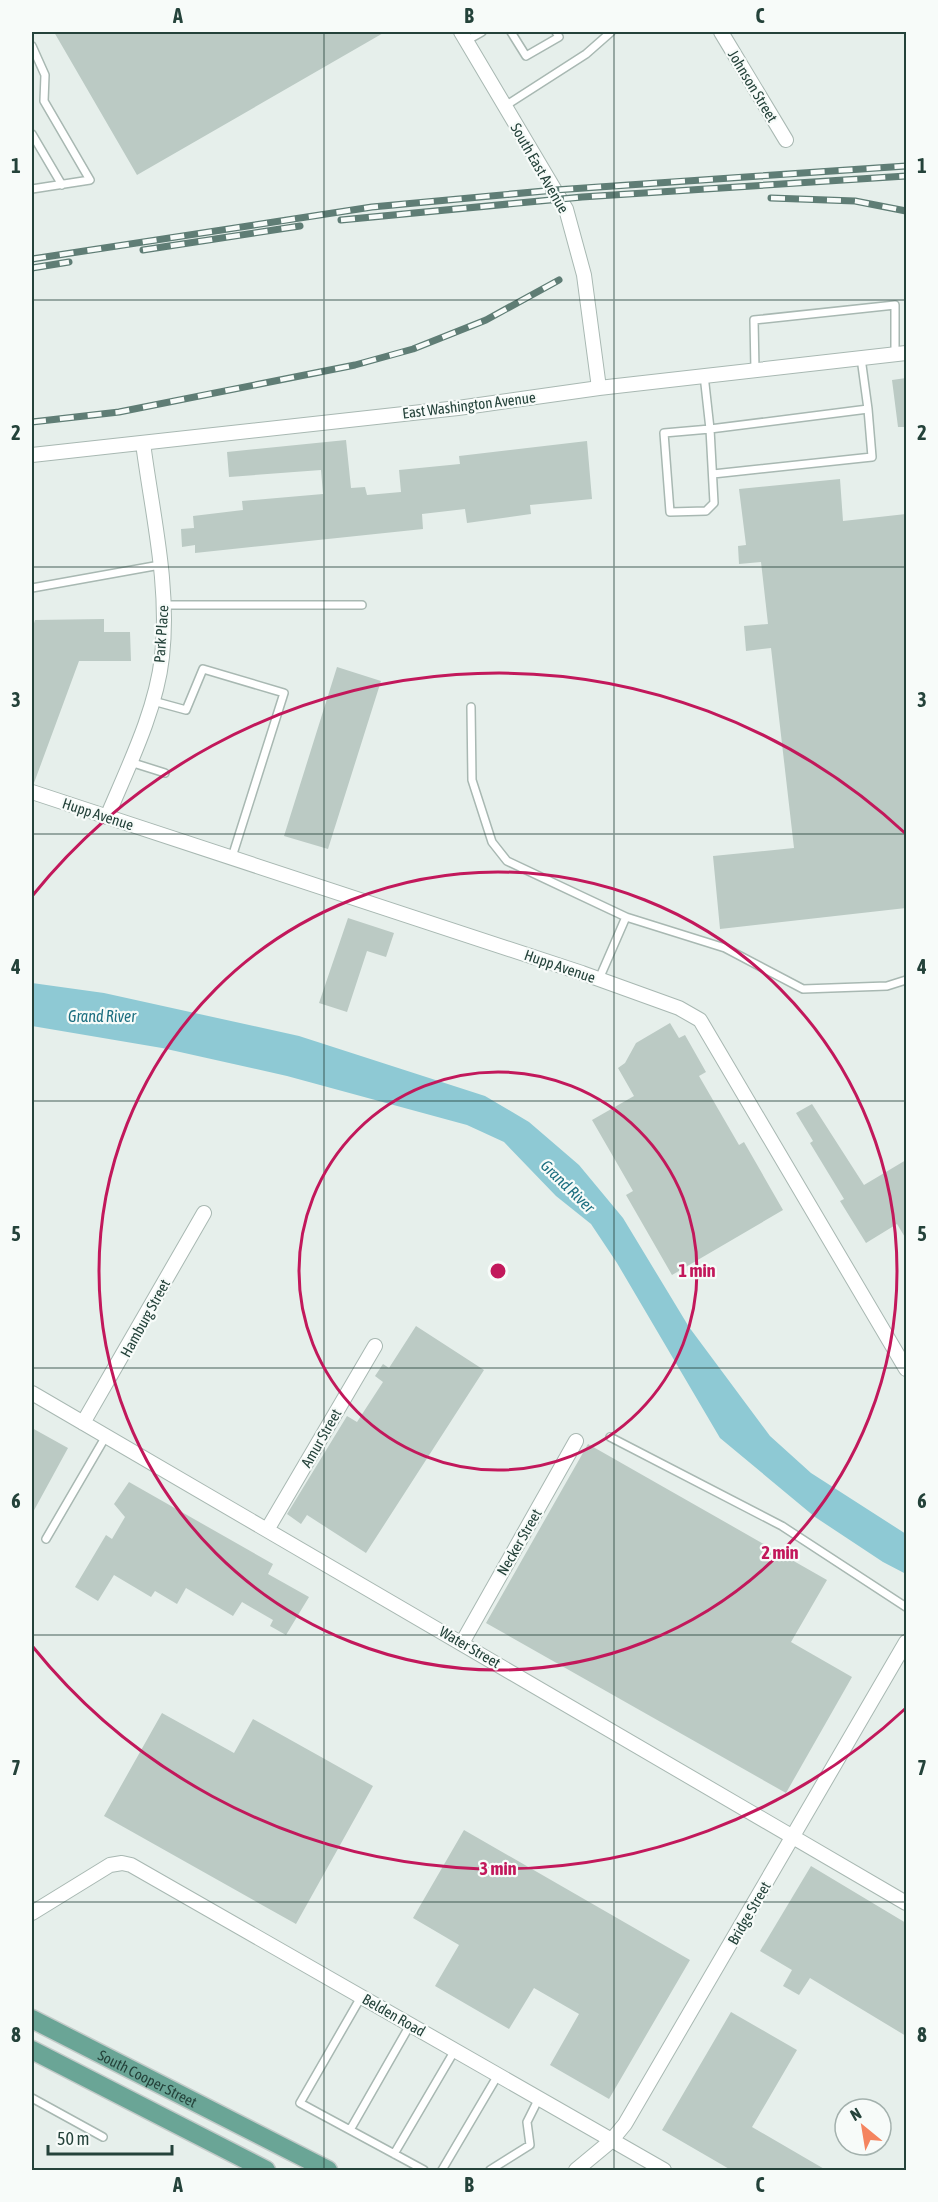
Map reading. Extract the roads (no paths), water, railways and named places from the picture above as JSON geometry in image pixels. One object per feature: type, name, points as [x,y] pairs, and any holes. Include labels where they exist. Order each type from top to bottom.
[{"type":"main road","name":"South Cooper Street","points":[[32,2019],[328,2170]]},
{"type":"main road","name":"South Cooper Street","points":[[32,2050],[266,2170]]},
{"type":"street","name":"Johnson Street","points":[[721,32],[786,140]]},
{"type":"street","name":"South East Avenue","points":[[463,36],[566,209],[584,275],[598,388]]},
{"type":"street","name":"East Washington Avenue","points":[[32,455],[458,408],[704,375],[901,354]]},
{"type":"street","name":"Park Place","points":[[107,817],[152,701],[162,659],[165,605],[143,442]]},
{"type":"street","name":"Hupp Avenue","points":[[32,792],[599,979],[678,1008],[700,1020],[906,1369]]},
{"type":"street","name":"Hamburg Street","points":[[83,1423],[204,1213]]},
{"type":"street","name":"Amur Street","points":[[267,1530],[375,1347]]},
{"type":"street","name":"Water Street","points":[[32,1393],[795,1836],[906,1903]]},
{"type":"street","name":"Necker Street","points":[[462,1643],[576,1441]]},
{"type":"street","name":"Bridge Street","points":[[576,2170],[611,2141],[625,2124],[795,1836],[906,1642]]},
{"type":"street","name":"Belden Road","points":[[32,1913],[102,1869],[122,1863],[664,2170]]},
{"type":"lane","points":[[463,36],[482,32]]},
{"type":"lane","points":[[511,32],[526,56],[560,37],[556,32]]},
{"type":"lane","points":[[505,106],[586,54],[611,32]]},
{"type":"lane","points":[[32,46],[45,75],[44,101],[90,180],[32,189]]},
{"type":"lane","points":[[32,134],[62,185]]},
{"type":"lane","points":[[755,370],[754,320],[766,318],[895,305],[901,354]]},
{"type":"lane","points":[[713,474],[872,457],[861,358]]},
{"type":"lane","points":[[704,375],[710,429],[714,503],[706,511],[670,512],[664,434],[710,429],[868,409]]},
{"type":"lane","points":[[32,588],[160,565]]},
{"type":"lane","points":[[165,605],[362,605]]},
{"type":"lane","points":[[152,701],[186,710],[203,669],[284,693],[232,857]]},
{"type":"lane","points":[[471,707],[472,780],[492,843],[507,861],[626,918],[725,948],[803,989],[887,986],[906,980]]},
{"type":"lane","points":[[130,762],[165,773]]},
{"type":"lane","points":[[599,979],[626,918]]},
{"type":"lane","points":[[46,1539],[106,1436]]},
{"type":"lane","points":[[609,1437],[782,1527],[906,1607]]},
{"type":"lane","points":[[361,1997],[300,2103],[424,2170]]},
{"type":"lane","points":[[350,2130],[410,2025]]},
{"type":"lane","points":[[394,2154],[455,2050]]},
{"type":"lane","points":[[442,2170],[498,2075]]},
{"type":"lane","points":[[32,2098],[104,2137]]},
{"type":"lane","points":[[490,2170],[530,2145],[526,2122],[539,2098]]},
{"type":"water","name":"Grand River","points":[[32,983],[104,993],[299,1036],[485,1096],[529,1122],[579,1165],[623,1218],[689,1327],[770,1436],[811,1473],[906,1534],[906,1574],[883,1562],[815,1517],[720,1438],[617,1263],[591,1224],[556,1196],[504,1142],[467,1125],[287,1076],[162,1048],[32,1026]]},
{"type":"railway","points":[[32,259],[372,207],[555,190],[906,166]]},
{"type":"railway","points":[[341,220],[582,197],[906,176]]},
{"type":"railway","points":[[771,198],[855,201],[906,211]]},
{"type":"railway","points":[[143,250],[300,226]]},
{"type":"railway","points":[[32,268],[69,262]]},
{"type":"railway","points":[[32,422],[119,412],[355,365],[413,349],[486,320],[559,280]]}]
